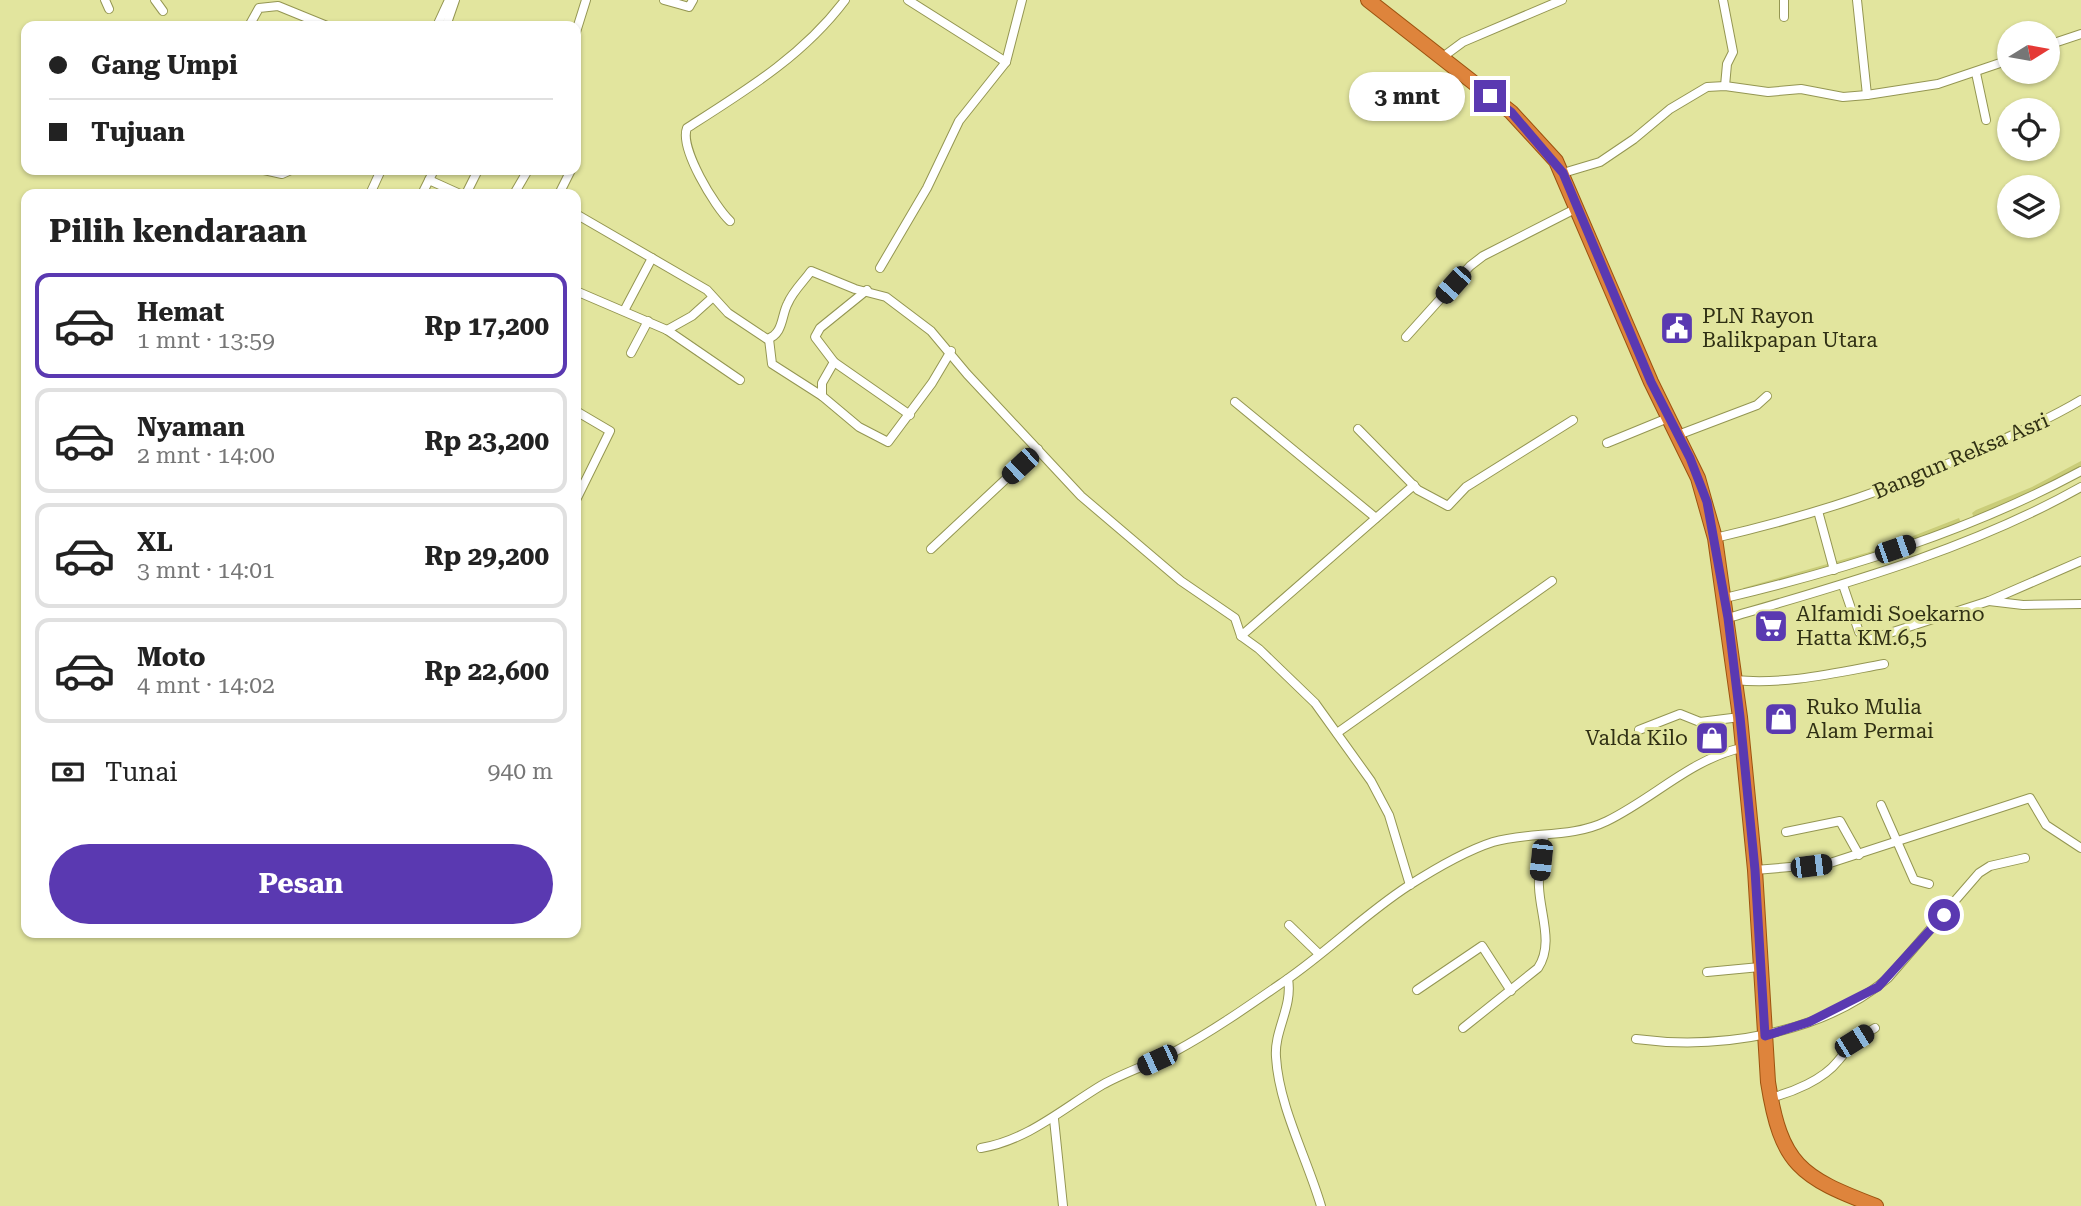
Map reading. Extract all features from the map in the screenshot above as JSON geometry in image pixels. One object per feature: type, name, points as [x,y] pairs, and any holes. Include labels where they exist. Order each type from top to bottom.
[{"type":"highway","points":[[1368,0],[1511,112],[1563,173],[1707,502],[1728,618],[1740,717],[1755,870],[1770,1098],[1782,1142],[1804,1171],[1816,1181],[1875,1206]]},
{"type":"street","points":[[155,0],[163,11]]},
{"type":"street","points":[[439,21],[449,0]]},
{"type":"street","points":[[448,21],[455,0]]},
{"type":"street","points":[[579,21],[586,0]]},
{"type":"street","points":[[664,0],[684,8],[693,0]]},
{"type":"street","points":[[730,221],[716,206],[695,164],[686,142],[687,128],[774,73],[828,21],[845,0]]},
{"type":"street","points":[[908,0],[1006,62]]},
{"type":"street","points":[[880,268],[928,188],[959,121],[1006,62],[1022,0]]},
{"type":"street","points":[[1440,59],[1463,42],[1562,0]]},
{"type":"street","points":[[1723,0],[1733,52],[1727,64],[1726,86]]},
{"type":"street","points":[[1784,0],[1784,17]]},
{"type":"street","points":[[1857,0],[1867,95]]},
{"type":"street","points":[[252,21],[259,8],[278,6],[304,21]]},
{"type":"street","points":[[2060,41],[2081,34]]},
{"type":"street","points":[[1563,173],[1600,162],[1700,90],[1726,86],[1768,92],[1801,89],[1843,97],[1867,95],[1938,84],[1997,65]]},
{"type":"street","points":[[1976,73],[1986,120]]},
{"type":"street","points":[[424,189],[432,175]]},
{"type":"street","points":[[429,180],[449,189]]},
{"type":"street","points":[[1406,337],[1470,266],[1483,256],[1577,208]]},
{"type":"street","points":[[581,217],[707,290],[712,298],[743,324],[769,339]]},
{"type":"street","points":[[625,309],[652,258]]},
{"type":"street","points":[[951,351],[897,433],[883,442],[822,396],[777,369],[770,357],[769,339],[785,320],[788,303],[811,271],[855,289],[886,297],[932,331],[951,351],[967,374],[1082,496],[1181,581],[1235,618],[1241,636],[1259,649],[1315,703],[1381,797],[1410,885]]},
{"type":"street","points":[[867,290],[816,333],[819,344],[834,362],[910,415]]},
{"type":"street","points":[[581,292],[625,309],[667,330],[740,380]]},
{"type":"street","points":[[667,330],[692,316],[712,298]]},
{"type":"street","points":[[631,353],[648,321]]},
{"type":"street","points":[[822,396],[822,383],[834,362]]},
{"type":"street","points":[[1678,435],[1757,405],[1767,396]]},
{"type":"street","name":"Bangun Reksa Asri","points":[[1715,538],[1875,494],[1942,468],[2047,420],[2081,400]]},
{"type":"street","points":[[1235,402],[1377,518]]},
{"type":"street","points":[[581,414],[609,429],[610,433],[581,490]]},
{"type":"street","points":[[1607,443],[1668,418]]},
{"type":"street","points":[[1358,429],[1414,485],[1448,506],[1466,487],[1573,420]]},
{"type":"street","points":[[931,550],[1038,449]]},
{"type":"street","points":[[1724,598],[1835,569],[1965,524],[2043,491],[2081,471]]},
{"type":"street","points":[[1241,636],[1414,485]]},
{"type":"street","points":[[1728,618],[1843,585],[1970,540],[2043,509],[2081,487]]},
{"type":"street","points":[[1818,511],[1835,569]]},
{"type":"street","points":[[1965,524],[1970,540]]},
{"type":"street","points":[[1843,585],[1859,632],[1868,640],[1989,601],[2081,561]]},
{"type":"street","points":[[1337,733],[1552,582]]},
{"type":"street","points":[[1989,601],[2024,605],[2081,604]]},
{"type":"street","points":[[1735,680],[1756,682],[1808,677],[1884,664]]},
{"type":"street","points":[[1639,730],[1680,714],[1700,722],[1740,717]]},
{"type":"street","points":[[981,1148],[997,1144],[1054,1119],[1103,1085],[1174,1052],[1288,979],[1318,953],[1410,885],[1493,843],[1578,832],[1607,821],[1696,764],[1741,748]]},
{"type":"street","points":[[1755,870],[1828,864],[2029,799],[2046,825],[2081,848]]},
{"type":"street","points":[[1881,805],[1914,880],[1929,884]]},
{"type":"street","points":[[1786,832],[1840,821],[1859,855]]},
{"type":"street","points":[[1463,1028],[1538,968],[1544,959],[1546,936],[1540,914],[1539,883],[1544,836]]},
{"type":"street","points":[[1636,1039],[1676,1041],[1765,1036],[1809,1022],[1878,987],[1926,936],[1979,873],[1990,866],[2025,858]]},
{"type":"street","points":[[1289,925],[1318,953]]},
{"type":"street","points":[[1417,990],[1482,946],[1487,949],[1501,981],[1511,991]]},
{"type":"street","points":[[1707,972],[1760,967]]},
{"type":"street","points":[[1288,979],[1289,1003],[1275,1050],[1276,1061],[1289,1113],[1321,1206]]},
{"type":"street","points":[[1770,1098],[1815,1080],[1838,1062],[1849,1045],[1875,1028]]},
{"type":"street","points":[[1054,1119],[1063,1206]]},
{"type":"green space","points":[[2081,461],[2081,473],[1976,522],[1972,513],[1976,510],[2032,487]]},
{"type":"green space","points":[[1959,518],[1963,528],[1926,543],[1744,598],[1743,588],[1880,549]]},
{"type":"place","name":"PLN Rayon Balikpapan Utara","points":[[1677,328]]},
{"type":"place","name":"Alfamidi Soekarno Hatta KM.6,5","points":[[1771,626]]},
{"type":"place","name":"Ruko Mulia Alam Permai","points":[[1781,719]]},
{"type":"place","name":"Valda Kilo","points":[[1712,738]]},
{"type":"route","points":[[1490,96],[1511,112],[1556,161],[1563,173],[1651,382],[1690,458],[1707,502],[1728,618],[1740,717],[1755,870],[1765,1036],[1809,1022],[1878,987],[1944,915]]}]
